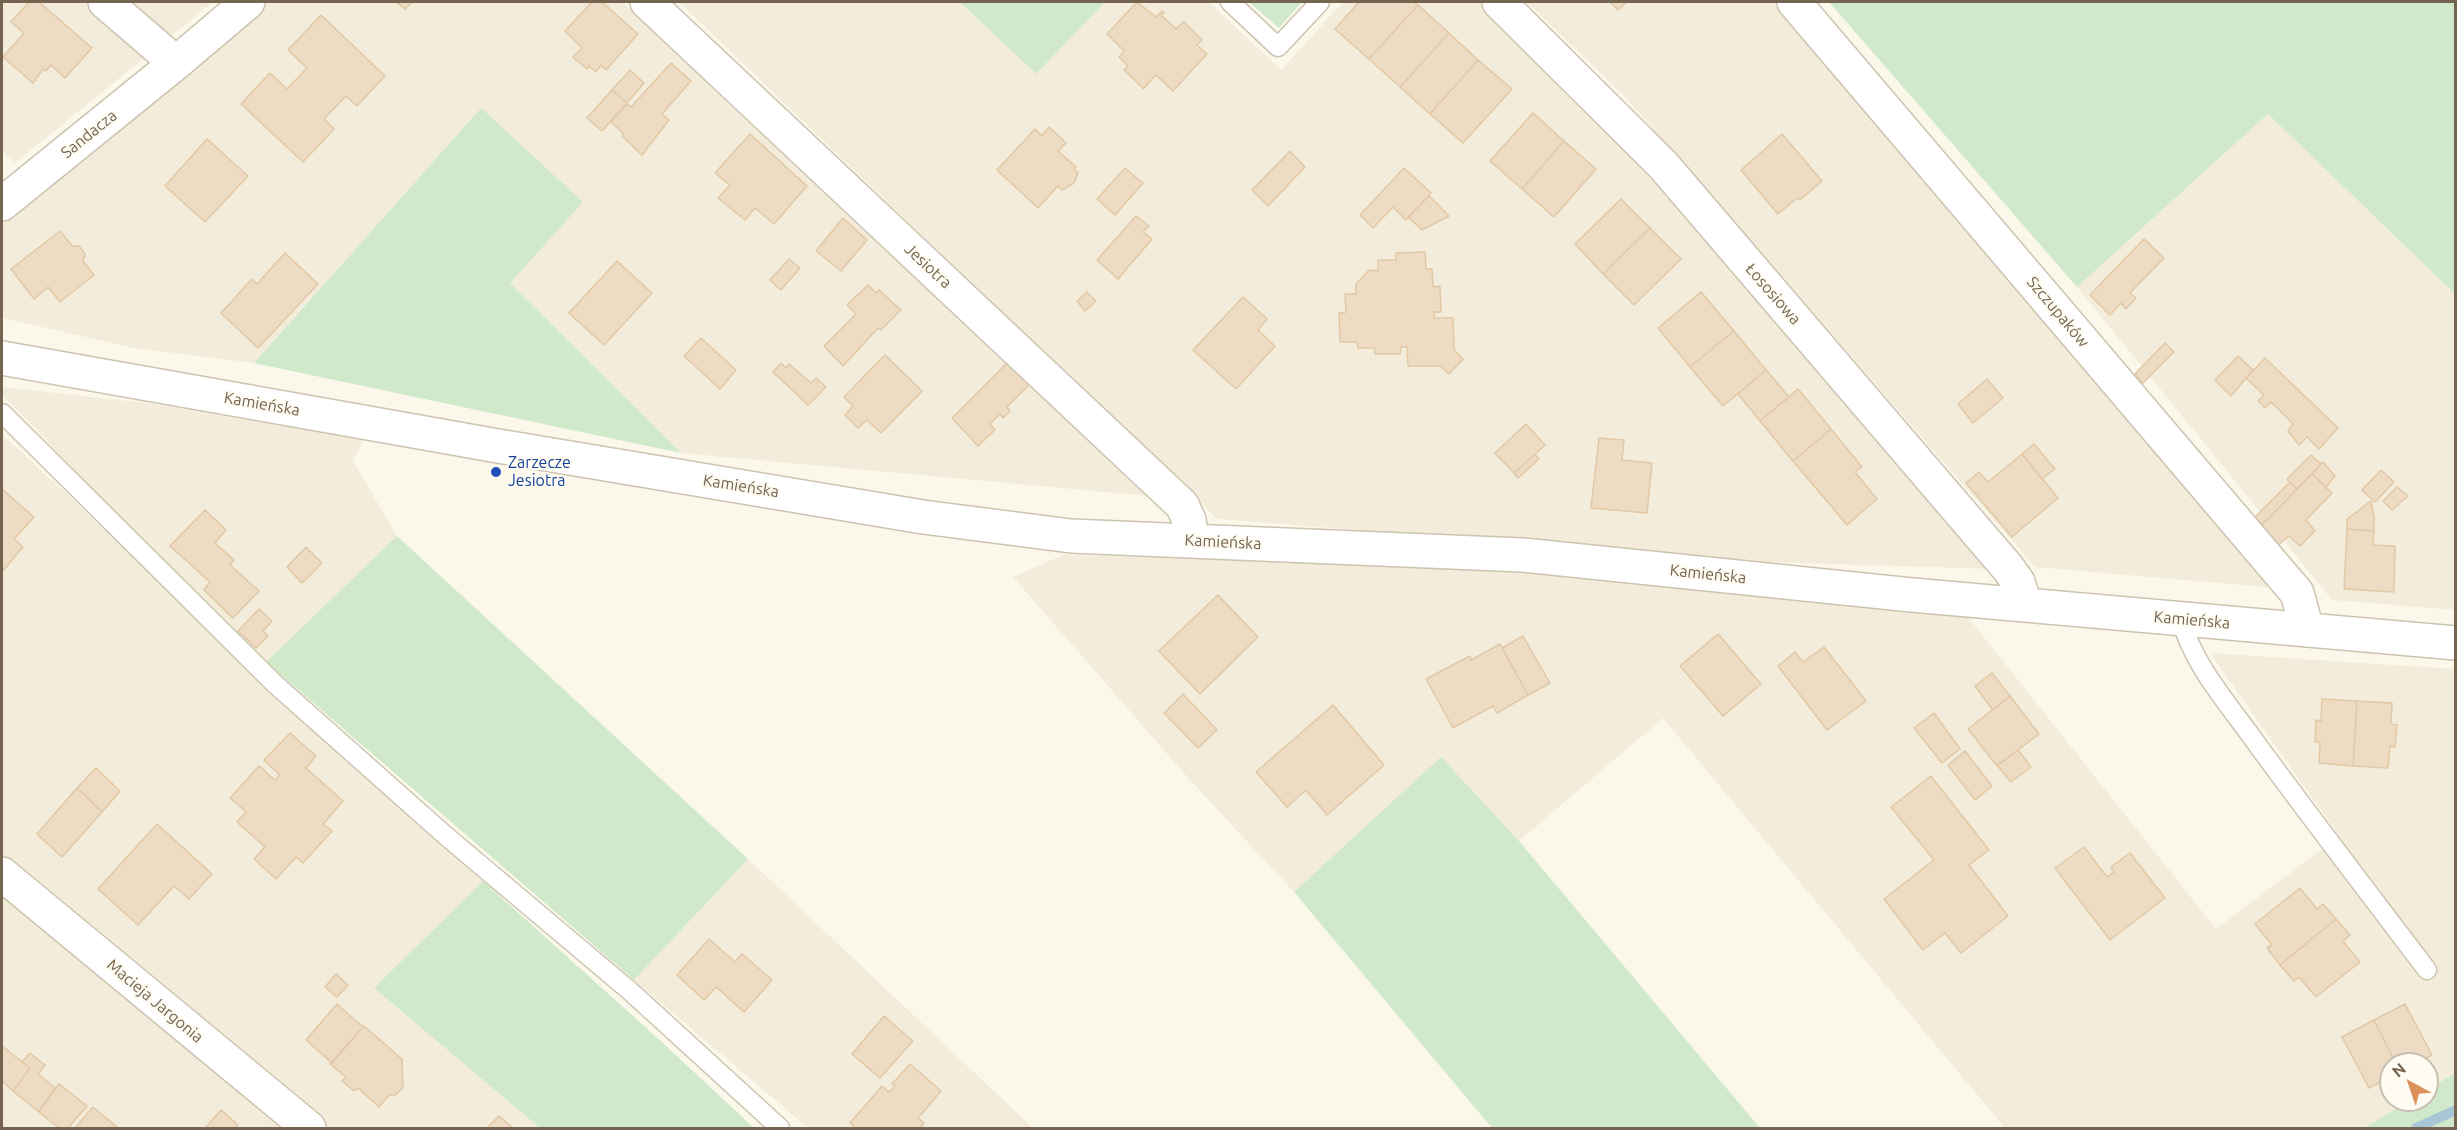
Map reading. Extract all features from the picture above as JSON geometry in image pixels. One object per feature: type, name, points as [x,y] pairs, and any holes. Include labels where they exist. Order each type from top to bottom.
[{"type":"street","points":[[105,2],[176,63]]},
{"type":"street","name":"Sandacza","points":[[2,204],[248,2]]},
{"type":"street","name":"Jesiotra","points":[[647,2],[1182,506],[1189,520],[1192,540]]},
{"type":"street","name":"Łososiowa","points":[[1499,2],[1663,165],[2008,568],[2018,582],[2025,604]]},
{"type":"street","name":"Szczupaków","points":[[1794,2],[2297,592],[2307,630]]},
{"type":"street","name":"Kamieńska","points":[[2,358],[435,435],[923,517],[1071,536],[1523,555],[2181,619],[2456,643]]},
{"type":"street","name":"Macieja Jargonia","points":[[2,874],[309,1128]]},
{"type":"lane","points":[[1230,2],[1278,47],[1320,2]]},
{"type":"lane","points":[[2,413],[276,685],[446,836],[630,991],[780,1128]]},
{"type":"lane","points":[[2181,619],[2186,640],[2215,686],[2318,827],[2427,970]]},
{"type":"shaded area","points":[[2,2],[213,2],[15,163],[2,151]]},
{"type":"shaded area","points":[[268,2],[622,2],[1054,398],[1149,496],[681,453],[510,283],[481,108],[254,363],[134,348],[2,318],[2,221],[180,82]]},
{"type":"shaded area","points":[[679,2],[960,2],[1036,74],[1105,2],[1209,2],[1281,70],[1343,2],[1478,2],[1611,128],[1995,569],[1764,562],[1217,519]]},
{"type":"shaded area","points":[[1527,2],[1773,2],[2277,588],[2035,567],[1627,99]]},
{"type":"shaded area","points":[[2268,114],[2455,294],[2455,610],[2332,600],[2077,287]]},
{"type":"shaded area","points":[[2,387],[146,403],[363,440],[353,461],[397,536],[266,662],[198,600],[2,394]]},
{"type":"shaded area","points":[[2,434],[483,881],[374,988],[540,1128],[319,1128],[2,855]]},
{"type":"shaded area","points":[[1063,555],[1544,567],[1964,612],[2216,929],[2339,836],[2210,653],[2455,669],[2455,1073],[2439,1083],[2439,1052],[2379,1052],[2379,1112],[2390,1112],[2364,1128],[2005,1128],[1663,718],[1519,841],[1441,758],[1294,892],[1189,779],[1013,577]]},
{"type":"shaded area","points":[[748,859],[1033,1128],[808,1128],[634,980]]},
{"type":"shaded area","points":[[2,896],[232,1085],[283,1128],[2,1128]]},
{"type":"green space","points":[[960,2],[1105,2],[1036,74]]},
{"type":"green space","points":[[1249,2],[1302,2],[1279,28]]},
{"type":"green space","points":[[1829,2],[2455,2],[2455,294],[2268,114],[2077,287]]},
{"type":"green space","points":[[481,108],[583,202],[510,283],[681,453],[254,363]]},
{"type":"green space","points":[[397,536],[748,859],[634,980],[266,662]]},
{"type":"green space","points":[[1441,757],[1519,841],[1760,1128],[1492,1128],[1294,892]]},
{"type":"green space","points":[[483,881],[754,1128],[540,1128],[374,988]]},
{"type":"green space","points":[[2455,1073],[2455,1128],[2364,1128],[2390,1112],[2439,1112],[2439,1083]]},
{"type":"building","points":[[29,2],[39,2],[92,48],[65,78],[51,65],[46,71],[43,69],[33,83],[3,57],[24,33],[11,22]]},
{"type":"building","points":[[396,2],[412,2],[405,9]]},
{"type":"building","points":[[592,2],[602,2],[638,34],[606,70],[601,65],[596,72],[589,66],[587,69],[573,57],[582,48],[565,31]]},
{"type":"building","points":[[1137,2],[1156,17],[1162,11],[1164,13],[1161,15],[1176,29],[1184,22],[1202,40],[1197,45],[1207,54],[1173,91],[1156,75],[1143,89],[1124,70],[1128,66],[1119,57],[1124,51],[1107,34]]},
{"type":"building","points":[[1359,2],[1414,2],[1418,5],[1369,59],[1335,29]]},
{"type":"building","points":[[1610,2],[1627,2],[1618,10]]},
{"type":"building","points":[[1418,5],[1449,33],[1400,87],[1369,59]]},
{"type":"building","points":[[321,15],[385,76],[357,106],[346,96],[324,119],[334,129],[303,162],[241,104],[270,73],[287,89],[307,68],[288,50]]},
{"type":"building","points":[[1449,33],[1478,60],[1430,114],[1400,87]]},
{"type":"building","points":[[1478,60],[1512,89],[1463,143],[1430,114]]},
{"type":"building","points":[[671,63],[691,81],[662,114],[669,120],[642,155],[611,122],[627,104],[631,107]]},
{"type":"building","points":[[630,70],[644,83],[627,103],[612,90]]},
{"type":"building","points":[[612,90],[627,103],[602,131],[587,118]]},
{"type":"building","points":[[1533,113],[1564,141],[1522,189],[1490,161]]},
{"type":"building","points":[[1049,127],[1066,143],[1058,151],[1076,167],[1074,169],[1078,173],[1074,183],[1062,190],[1058,186],[1038,208],[997,170],[1035,129],[1042,136]]},
{"type":"building","points":[[750,134],[807,186],[774,224],[755,208],[745,220],[718,198],[730,185],[715,173]]},
{"type":"building","points":[[1782,134],[1822,181],[1800,200],[1797,198],[1778,214],[1741,170]]},
{"type":"building","points":[[207,139],[248,176],[205,222],[165,186]]},
{"type":"building","points":[[1564,141],[1596,169],[1554,217],[1522,189]]},
{"type":"building","points":[[1290,151],[1305,167],[1268,206],[1252,190]]},
{"type":"building","points":[[1125,168],[1143,183],[1115,215],[1097,199]]},
{"type":"building","points":[[1404,168],[1431,193],[1406,220],[1393,207],[1373,228],[1360,215]]},
{"type":"building","points":[[1429,196],[1449,216],[1422,230],[1408,217]]},
{"type":"building","points":[[1621,199],[1650,228],[1603,274],[1575,244]]},
{"type":"building","points":[[1136,216],[1149,226],[1143,232],[1152,239],[1118,279],[1097,260]]},
{"type":"building","points":[[843,218],[867,240],[841,271],[816,251]]},
{"type":"building","points":[[1650,228],[1681,259],[1634,305],[1603,274]]},
{"type":"building","points":[[60,231],[72,246],[79,246],[85,254],[83,261],[94,275],[60,302],[48,287],[34,299],[11,269]]},
{"type":"building","points":[[2144,239],[2164,258],[2130,293],[2136,298],[2126,309],[2121,303],[2110,315],[2090,295]]},
{"type":"building","points":[[1425,252],[1426,269],[1432,269],[1433,287],[1440,286],[1441,312],[1434,312],[1434,318],[1453,318],[1454,350],[1463,359],[1449,374],[1440,366],[1408,366],[1407,347],[1401,347],[1400,354],[1375,354],[1375,348],[1358,348],[1357,342],[1340,342],[1339,313],[1346,312],[1345,294],[1356,294],[1356,284],[1369,270],[1378,271],[1378,260],[1396,260],[1396,253]]},
{"type":"building","points":[[285,253],[318,284],[258,348],[221,313],[252,279],[257,284]]},
{"type":"building","points":[[789,259],[800,268],[781,290],[770,280]]},
{"type":"building","points":[[617,261],[652,293],[604,345],[569,313]]},
{"type":"building","points":[[868,285],[876,293],[879,290],[901,310],[881,330],[878,328],[843,366],[824,346],[856,314],[847,305]]},
{"type":"building","points":[[1087,292],[1096,301],[1085,311],[1077,301]]},
{"type":"building","points":[[1701,292],[1734,331],[1690,367],[1658,328]]},
{"type":"building","points":[[1243,297],[1267,319],[1258,330],[1275,346],[1236,389],[1193,350]]},
{"type":"building","points":[[1734,331],[1766,370],[1723,406],[1690,367]]},
{"type":"building","points":[[701,338],[736,370],[720,389],[684,356]]},
{"type":"building","points":[[2165,343],[2174,352],[2143,383],[2135,374]]},
{"type":"building","points":[[885,355],[922,391],[881,433],[867,420],[858,428],[845,415],[853,406],[844,397]]},
{"type":"building","points":[[2238,356],[2253,370],[2231,396],[2215,380]]},
{"type":"building","points":[[2265,358],[2338,428],[2319,449],[2307,437],[2299,445],[2288,431],[2293,424],[2271,402],[2265,408],[2258,401],[2264,395],[2246,378]]},
{"type":"building","points":[[1009,361],[1031,383],[1007,407],[1010,411],[1003,418],[1000,414],[990,424],[995,430],[978,446],[952,418]]},
{"type":"building","points":[[781,363],[786,368],[789,364],[811,383],[816,378],[826,387],[808,405],[773,372]]},
{"type":"building","points":[[1766,370],[1789,397],[1760,421],[1738,394]]},
{"type":"building","points":[[1987,379],[2003,398],[1973,423],[1958,404]]},
{"type":"building","points":[[1798,389],[1831,429],[1793,461],[1760,421]]},
{"type":"building","points":[[1526,424],[1545,445],[1514,473],[1495,453]]},
{"type":"building","points":[[1831,429],[1862,467],[1855,472],[1877,499],[1847,525],[1793,461]]},
{"type":"building","points":[[1599,438],[1624,440],[1622,460],[1652,463],[1647,513],[1591,508]]},
{"type":"building","points":[[2034,444],[2055,469],[2042,479],[2022,454]]},
{"type":"building","points":[[1535,454],[1539,459],[1518,478],[1514,473]]},
{"type":"building","points":[[2022,454],[2058,498],[2012,537],[1966,483],[1979,472],[1988,482]]},
{"type":"building","points":[[2311,455],[2321,464],[2297,489],[2287,479]]},
{"type":"building","points":[[2323,462],[2335,476],[2326,487],[2312,474]]},
{"type":"building","points":[[2381,470],[2394,482],[2375,502],[2362,490]]},
{"type":"building","points":[[2312,474],[2332,493],[2306,520],[2315,531],[2300,546],[2289,536],[2277,546],[2261,526]]},
{"type":"building","points":[[2290,482],[2297,489],[2261,526],[2255,517]]},
{"type":"building","points":[[2397,487],[2408,496],[2392,510],[2383,501]]},
{"type":"building","points":[[2,489],[34,517],[14,539],[23,547],[2,572]]},
{"type":"building","points":[[2371,501],[2374,531],[2347,529],[2347,519]]},
{"type":"building","points":[[205,510],[226,530],[215,543],[234,560],[230,565],[259,591],[233,618],[204,590],[210,582],[170,546]]},
{"type":"building","points":[[2347,529],[2374,531],[2373,545],[2395,546],[2394,592],[2344,589]]},
{"type":"building","points":[[306,547],[322,563],[302,583],[287,567]]},
{"type":"building","points":[[1218,595],[1258,637],[1200,694],[1159,651]]},
{"type":"building","points":[[259,609],[272,621],[263,631],[268,636],[256,648],[238,631]]},
{"type":"building","points":[[1718,634],[1761,684],[1723,716],[1680,666]]},
{"type":"building","points":[[1523,636],[1550,683],[1528,695],[1502,648]]},
{"type":"building","points":[[1500,644],[1528,695],[1497,713],[1493,706],[1453,728],[1426,679],[1470,656],[1471,660]]},
{"type":"building","points":[[1824,647],[1866,701],[1827,730],[1778,666],[1795,652],[1803,662]]},
{"type":"building","points":[[1992,673],[2010,696],[1993,710],[1975,686]]},
{"type":"building","points":[[1183,694],[1217,730],[1198,748],[1164,713]]},
{"type":"building","points":[[2010,696],[2039,734],[1997,766],[1968,729]]},
{"type":"building","points":[[2322,699],[2357,701],[2353,766],[2319,763],[2320,742],[2315,742],[2316,720],[2321,721]]},
{"type":"building","points":[[2357,701],[2392,703],[2391,724],[2397,725],[2395,747],[2390,746],[2388,768],[2353,766]]},
{"type":"building","points":[[1333,705],[1384,765],[1327,815],[1306,790],[1287,807],[1256,772]]},
{"type":"building","points":[[1934,713],[1960,749],[1942,763],[1914,728]]},
{"type":"building","points":[[290,733],[316,756],[306,768],[343,801],[323,824],[332,831],[303,863],[296,857],[276,879],[254,859],[265,847],[237,822],[246,812],[230,798],[259,766],[275,780],[280,775],[264,760]]},
{"type":"building","points":[[2018,750],[2031,767],[2011,782],[1997,765]]},
{"type":"building","points":[[1965,751],[1992,786],[1975,800],[1948,765]]},
{"type":"building","points":[[96,768],[120,791],[102,812],[77,788]]},
{"type":"building","points":[[1931,776],[1989,850],[1969,865],[2008,916],[1961,953],[1945,933],[1923,950],[1884,899],[1934,860],[1891,807]]},
{"type":"building","points":[[77,788],[102,812],[62,857],[37,834]]},
{"type":"building","points":[[157,824],[212,874],[189,899],[174,886],[138,925],[98,889]]},
{"type":"building","points":[[2084,847],[2107,877],[2114,872],[2111,867],[2130,853],[2165,898],[2110,940],[2055,868]]},
{"type":"building","points":[[2300,888],[2317,909],[2323,904],[2336,919],[2280,965],[2267,948],[2272,945],[2255,924]]},
{"type":"building","points":[[2336,919],[2350,935],[2343,941],[2360,962],[2316,997],[2299,977],[2294,981],[2280,965]]},
{"type":"building","points":[[709,939],[735,962],[742,954],[772,980],[744,1012],[716,987],[704,1000],[677,975]]},
{"type":"building","points":[[336,974],[348,985],[337,997],[325,987]]},
{"type":"building","points":[[337,1004],[363,1027],[332,1063],[306,1040]]},
{"type":"building","points":[[2405,1004],[2430,1052],[2390,1052],[2374,1020]]},
{"type":"building","points":[[884,1016],[913,1041],[880,1078],[852,1054]]},
{"type":"building","points":[[2374,1020],[2390,1052],[2379,1052],[2379,1083],[2369,1088],[2342,1037]]},
{"type":"building","points":[[364,1026],[402,1059],[403,1087],[396,1095],[389,1095],[379,1107],[358,1088],[354,1091],[342,1081],[346,1077],[330,1064]]},
{"type":"building","points":[[2,1046],[30,1068],[13,1091],[2,1081]]},
{"type":"building","points":[[30,1053],[45,1065],[38,1074],[55,1088],[39,1112],[13,1091],[30,1068],[22,1062]]},
{"type":"building","points":[[910,1064],[941,1091],[918,1118],[924,1123],[920,1128],[856,1128],[850,1123],[882,1086],[889,1092],[895,1086],[892,1084]]},
{"type":"building","points":[[59,1084],[87,1106],[68,1128],[59,1128],[39,1112]]},
{"type":"building","points":[[93,1107],[118,1128],[75,1128]]},
{"type":"building","points":[[221,1110],[238,1125],[235,1128],[205,1128]]},
{"type":"building","points":[[499,1116],[513,1128],[487,1128]]},
{"type":"waterway","points":[[2416,1128],[2456,1110]]},
{"type":"place","name":"Zarzecze Jesiotra","points":[[496,472]]}]
